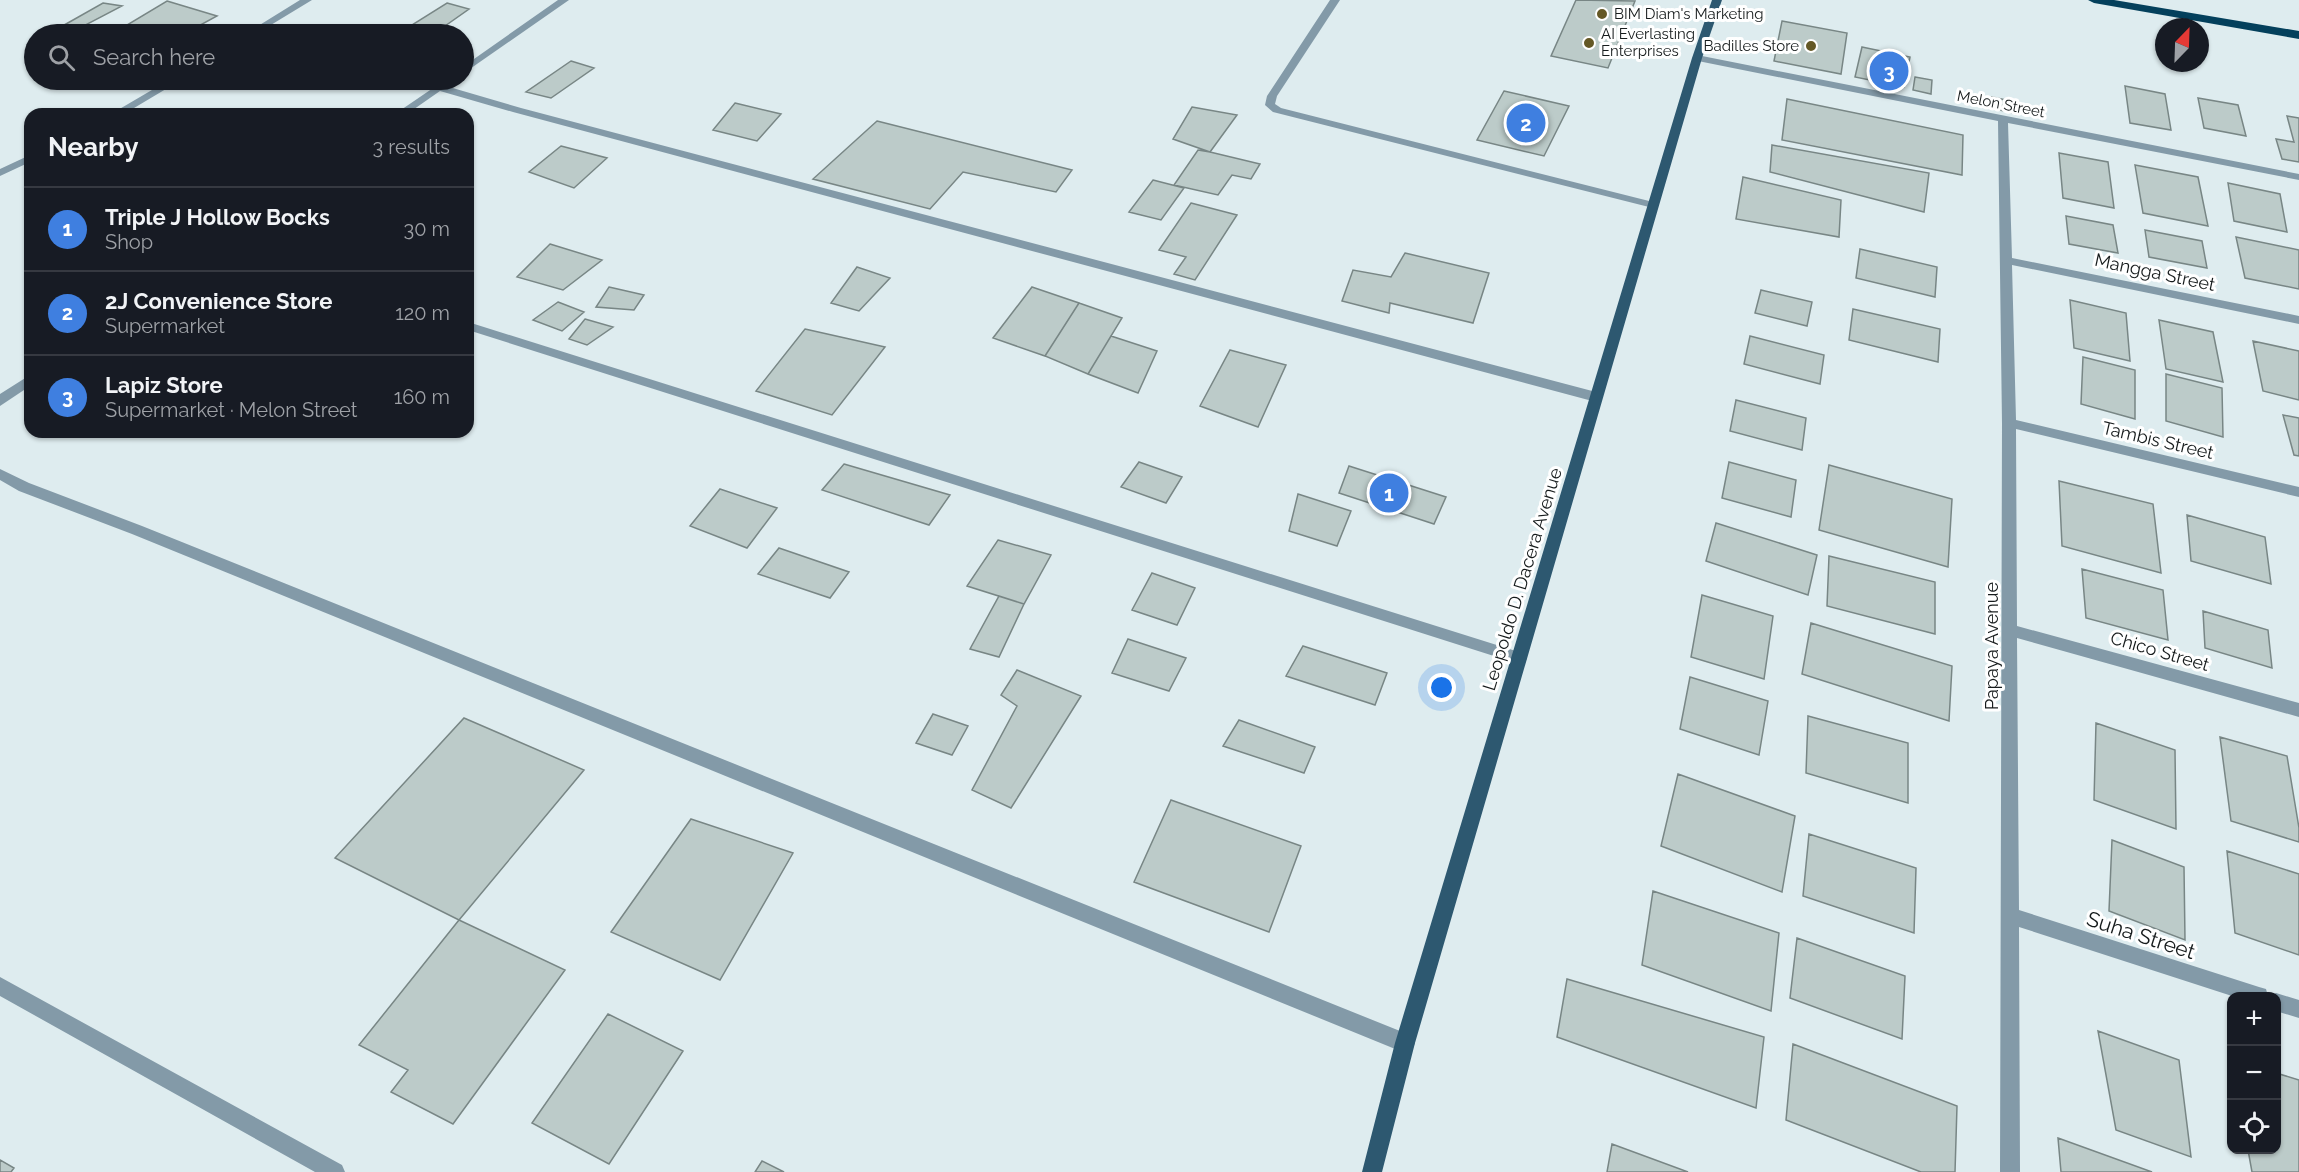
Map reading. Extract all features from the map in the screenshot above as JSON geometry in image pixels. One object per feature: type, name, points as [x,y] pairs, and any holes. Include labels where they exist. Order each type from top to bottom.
[{"type":"highway","points":[[2094,0],[2299,35]]},
{"type":"main road","name":"Leopoldo D. Dacera Avenue","points":[[1372,1172],[1405,1043],[1653,205],[1697,58],[1717,0]]},
{"type":"street","points":[[267,24],[307,0]]},
{"type":"street","points":[[474,63],[564,0]]},
{"type":"street","points":[[1335,0],[1272,96],[1270,105],[1277,110],[1653,205]]},
{"type":"street","name":"Melon Street","points":[[1697,58],[2299,177]]},
{"type":"street","points":[[127,108],[158,90]]},
{"type":"street","points":[[409,108],[435,90]]},
{"type":"street","points":[[449,90],[1596,398]]},
{"type":"street","name":"Papaya Avenue","points":[[2003,120],[2009,423],[2010,1172]]},
{"type":"street","points":[[0,173],[24,161]]},
{"type":"street","name":"Mangga Street","points":[[2005,260],[2299,320]]},
{"type":"street","points":[[474,328],[1519,658]]},
{"type":"street","points":[[0,401],[24,383]]},
{"type":"street","name":"Tambis Street","points":[[2009,423],[2299,492]]},
{"type":"street","points":[[0,474],[24,488],[137,530],[1405,1043]]},
{"type":"street","name":"Chico Street","points":[[2010,630],[2299,710]]},
{"type":"street","name":"Suha Street","points":[[2009,915],[2247,992]]},
{"type":"street","points":[[0,986],[335,1172]]},
{"type":"street","points":[[2281,1003],[2299,1010]]},
{"type":"building","points":[[1576,0],[1635,1],[1608,68],[1551,56]]},
{"type":"building","points":[[167,1],[217,16],[202,24],[129,24]]},
{"type":"building","points":[[103,3],[122,6],[88,24],[66,24]]},
{"type":"building","points":[[447,3],[469,9],[448,24],[413,24]]},
{"type":"building","points":[[1782,21],[1847,33],[1841,74],[1774,61]]},
{"type":"building","points":[[1862,47],[1910,57],[1904,87],[1855,77]]},
{"type":"building","points":[[571,61],[594,68],[551,98],[526,92]]},
{"type":"building","points":[[1915,77],[1932,80],[1931,94],[1913,90]]},
{"type":"building","points":[[2125,86],[2165,94],[2171,130],[2130,123]]},
{"type":"building","points":[[1504,91],[1569,106],[1544,156],[1477,140]]},
{"type":"building","points":[[1992,97],[2016,102],[2014,113],[1990,108]]},
{"type":"building","points":[[2198,98],[2238,105],[2246,136],[2204,128]]},
{"type":"building","points":[[1787,99],[1963,135],[1962,175],[1782,140]]},
{"type":"building","points":[[735,103],[781,114],[757,141],[713,130]]},
{"type":"building","points":[[1192,107],[1237,115],[1210,152],[1173,139]]},
{"type":"building","points":[[2287,116],[2299,118],[2299,162],[2282,159],[2276,139],[2294,142]]},
{"type":"building","points":[[877,121],[1072,170],[1056,192],[963,172],[930,209],[813,179]]},
{"type":"building","points":[[1772,145],[1929,173],[1924,212],[1770,172]]},
{"type":"building","points":[[561,146],[607,158],[574,188],[529,172]]},
{"type":"building","points":[[1198,150],[1260,164],[1251,179],[1232,175],[1218,195],[1174,185]]},
{"type":"building","points":[[2059,153],[2108,162],[2114,208],[2063,198]]},
{"type":"building","points":[[2135,165],[2198,177],[2208,226],[2143,213]]},
{"type":"building","points":[[1743,177],[1841,200],[1839,237],[1736,219]]},
{"type":"building","points":[[1153,180],[1184,188],[1161,220],[1129,212]]},
{"type":"building","points":[[2228,183],[2280,194],[2287,232],[2234,221]]},
{"type":"building","points":[[1191,203],[1237,215],[1195,280],[1174,274],[1186,257],[1159,250]]},
{"type":"building","points":[[2066,216],[2113,225],[2118,253],[2069,244]]},
{"type":"building","points":[[2145,230],[2202,241],[2207,268],[2149,257]]},
{"type":"building","points":[[2236,237],[2299,250],[2299,289],[2245,278]]},
{"type":"building","points":[[550,244],[602,260],[563,290],[517,277]]},
{"type":"building","points":[[1860,249],[1937,267],[1935,297],[1856,278]]},
{"type":"building","points":[[1405,253],[1489,273],[1473,323],[1390,303],[1389,313],[1342,301],[1353,270],[1391,277]]},
{"type":"building","points":[[857,267],[890,278],[859,311],[831,303]]},
{"type":"building","points":[[609,287],[644,295],[634,310],[596,307]]},
{"type":"building","points":[[1032,287],[1079,303],[1045,356],[993,338]]},
{"type":"building","points":[[1761,290],[1812,302],[1807,326],[1755,313]]},
{"type":"building","points":[[2070,300],[2126,313],[2130,361],[2074,348]]},
{"type":"building","points":[[558,302],[584,312],[562,331],[533,320]]},
{"type":"building","points":[[1079,303],[1122,318],[1088,374],[1045,356]]},
{"type":"building","points":[[1853,309],[1940,329],[1938,362],[1849,340]]},
{"type":"building","points":[[585,319],[613,327],[587,345],[569,339]]},
{"type":"building","points":[[2159,320],[2213,332],[2223,382],[2166,369]]},
{"type":"building","points":[[805,329],[885,347],[832,415],[756,391]]},
{"type":"building","points":[[1111,336],[1157,351],[1138,393],[1088,374]]},
{"type":"building","points":[[1750,336],[1824,355],[1820,384],[1744,364]]},
{"type":"building","points":[[2253,341],[2299,351],[2299,400],[2263,391]]},
{"type":"building","points":[[1230,350],[1286,365],[1258,427],[1200,406]]},
{"type":"building","points":[[2083,357],[2135,370],[2135,419],[2081,404]]},
{"type":"building","points":[[2166,374],[2222,388],[2223,437],[2166,421]]},
{"type":"building","points":[[1736,400],[1806,418],[1802,450],[1730,431]]},
{"type":"building","points":[[2283,415],[2299,418],[2299,456],[2294,455]]},
{"type":"building","points":[[1139,462],[1182,477],[1166,503],[1121,487]]},
{"type":"building","points":[[1729,462],[1796,480],[1791,517],[1722,498]]},
{"type":"building","points":[[844,464],[950,495],[929,525],[822,490]]},
{"type":"building","points":[[1829,465],[1952,499],[1948,567],[1819,530]]},
{"type":"building","points":[[1349,466],[1446,497],[1434,524],[1339,493]]},
{"type":"building","points":[[2059,481],[2153,504],[2161,573],[2062,546]]},
{"type":"building","points":[[720,489],[777,508],[747,548],[690,526]]},
{"type":"building","points":[[1298,494],[1351,511],[1337,546],[1289,531]]},
{"type":"building","points":[[2187,515],[2265,537],[2271,584],[2191,561]]},
{"type":"building","points":[[1716,523],[1817,555],[1808,595],[1706,561]]},
{"type":"building","points":[[998,540],[1051,555],[1024,604],[967,586]]},
{"type":"building","points":[[779,548],[849,572],[830,598],[758,574]]},
{"type":"building","points":[[1829,556],[1935,582],[1935,634],[1827,606]]},
{"type":"building","points":[[2082,569],[2163,590],[2168,640],[2086,618]]},
{"type":"building","points":[[1152,573],[1195,588],[1177,625],[1132,610]]},
{"type":"building","points":[[1702,595],[1773,616],[1764,679],[1691,657]]},
{"type":"building","points":[[999,596],[1024,604],[999,657],[970,649]]},
{"type":"building","points":[[2203,611],[2268,630],[2272,668],[2205,648]]},
{"type":"building","points":[[1811,623],[1952,666],[1949,721],[1802,674]]},
{"type":"building","points":[[1128,639],[1186,658],[1169,691],[1112,673]]},
{"type":"building","points":[[1303,646],[1387,673],[1375,705],[1286,676]]},
{"type":"building","points":[[1017,670],[1081,696],[1011,808],[972,790],[1017,706],[1001,695]]},
{"type":"building","points":[[1690,677],[1768,701],[1759,755],[1680,729]]},
{"type":"building","points":[[933,714],[968,726],[952,755],[916,743]]},
{"type":"building","points":[[1808,716],[1908,743],[1908,803],[1806,773]]},
{"type":"building","points":[[464,718],[584,770],[459,920],[335,858]]},
{"type":"building","points":[[1239,720],[1315,747],[1304,773],[1223,746]]},
{"type":"building","points":[[2096,723],[2175,750],[2176,829],[2094,800]]},
{"type":"building","points":[[2220,737],[2287,756],[2299,828],[2299,842],[2231,821]]},
{"type":"building","points":[[1678,774],[1795,816],[1782,892],[1661,846]]},
{"type":"building","points":[[1171,800],[1301,846],[1269,932],[1134,882]]},
{"type":"building","points":[[691,819],[793,853],[720,980],[611,932]]},
{"type":"building","points":[[1809,834],[1916,868],[1914,933],[1803,896]]},
{"type":"building","points":[[2112,840],[2184,867],[2185,940],[2109,911]]},
{"type":"building","points":[[2227,851],[2299,874],[2299,955],[2235,933]]},
{"type":"building","points":[[1653,891],[1779,933],[1771,1011],[1642,965]]},
{"type":"building","points":[[459,920],[565,970],[453,1124],[391,1092],[408,1070],[359,1045]]},
{"type":"building","points":[[1797,938],[1905,976],[1902,1039],[1790,998]]},
{"type":"building","points":[[1567,979],[1764,1037],[1756,1108],[1557,1037]]},
{"type":"building","points":[[608,1014],[683,1051],[609,1164],[532,1123]]},
{"type":"building","points":[[2098,1031],[2179,1060],[2191,1157],[2116,1130]]},
{"type":"building","points":[[1793,1044],[1957,1106],[1955,1172],[1921,1172],[1786,1120]]},
{"type":"building","points":[[2281,1075],[2299,1080],[2299,1172],[2252,1172],[2249,1154],[2281,1154]]},
{"type":"building","points":[[2058,1138],[2152,1172],[2061,1172]]},
{"type":"building","points":[[1612,1144],[1688,1172],[1607,1172]]},
{"type":"building","points":[[0,1160],[14,1168],[11,1172],[0,1172]]},
{"type":"building","points":[[762,1161],[784,1172],[755,1172]]},
{"type":"place","name":"BIM Diam's Marketing","points":[[1602,14]]},
{"type":"place","name":"AI Everlasting Enterprises","points":[[1589,43]]},
{"type":"place","name":"Badilles Store","points":[[1811,46]]},
{"type":"place","name":"Lapiz Store","points":[[1889,71]]},
{"type":"place","name":"2J Convenience Store","points":[[1526,123]]},
{"type":"place","name":"Triple J Hollow Bocks","points":[[1389,493]]}]
